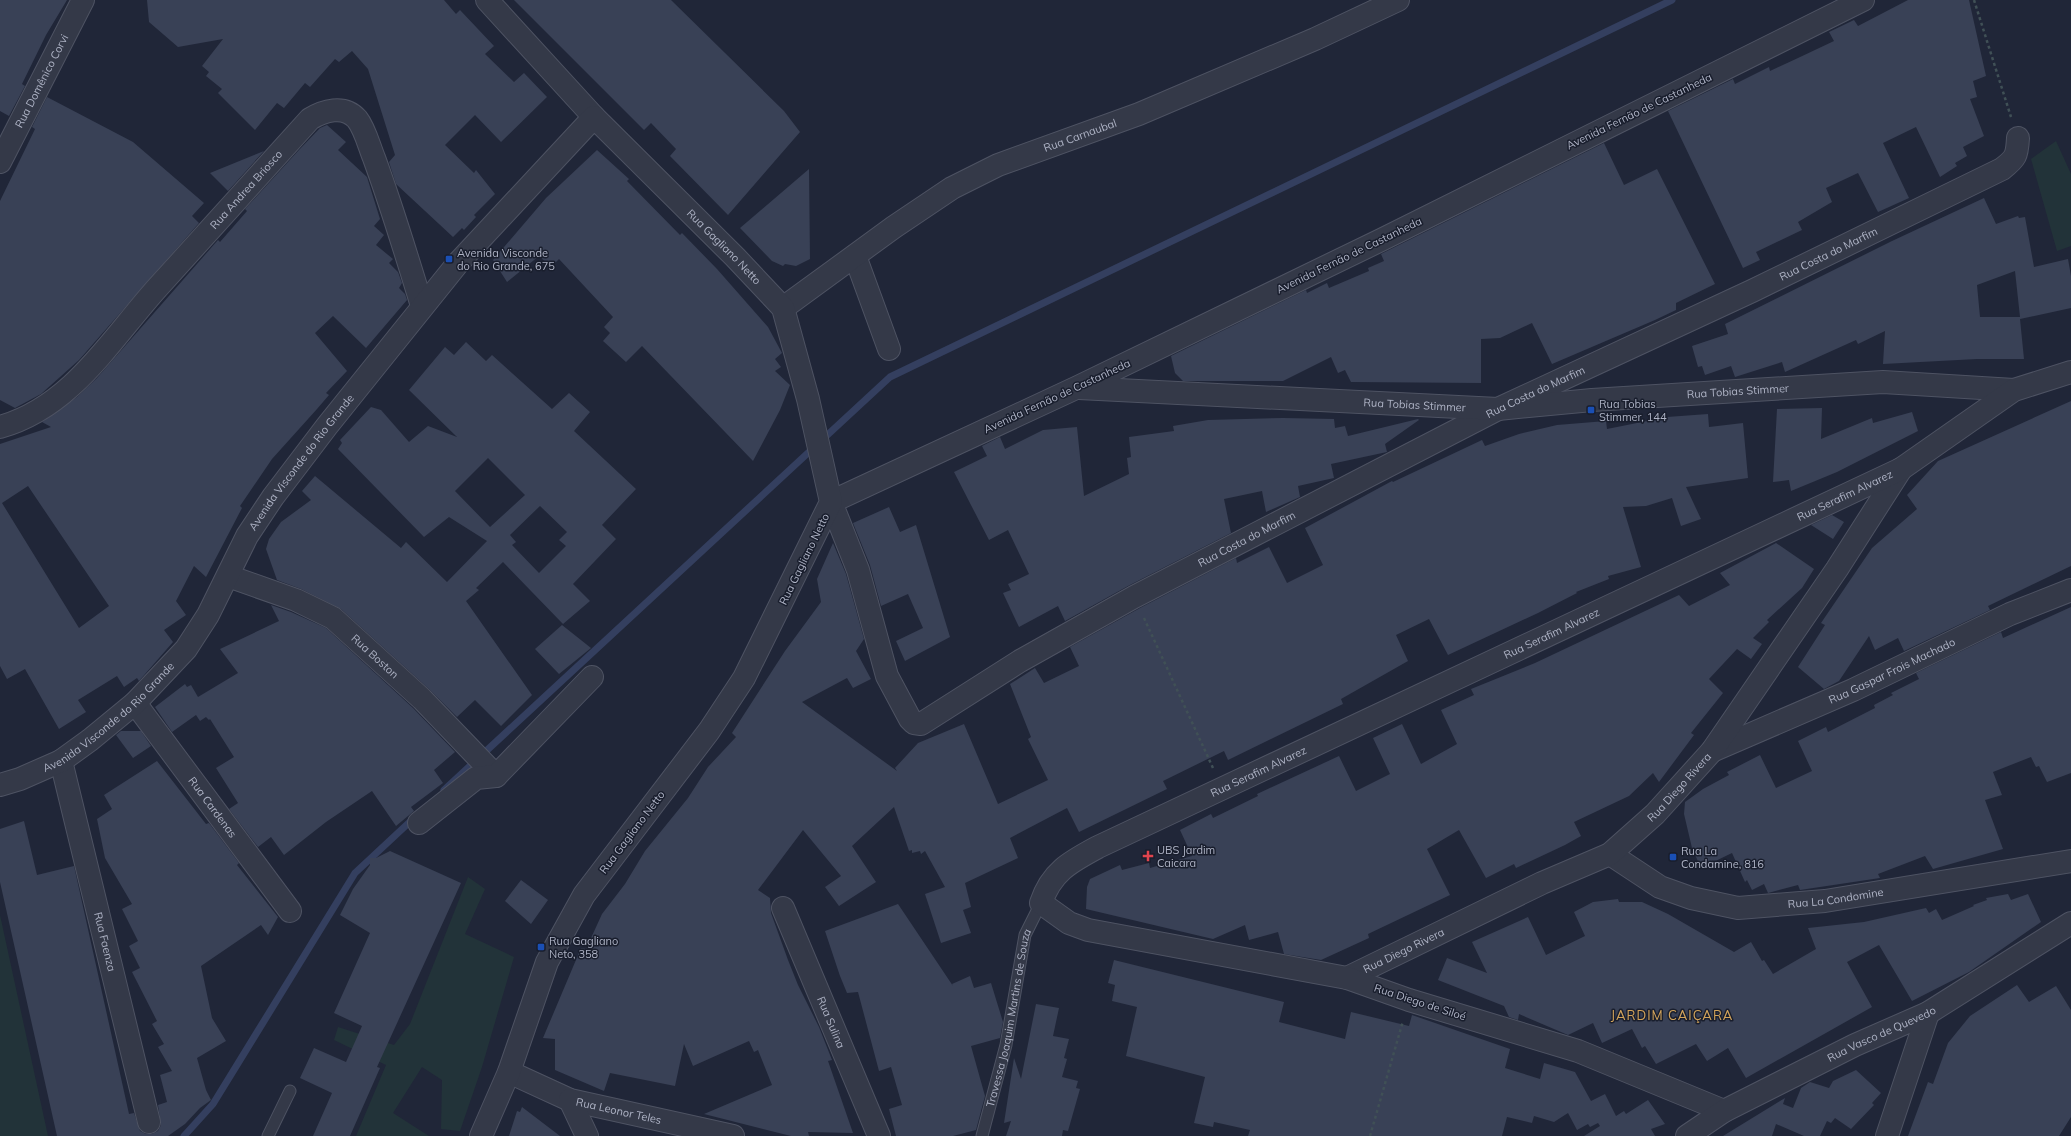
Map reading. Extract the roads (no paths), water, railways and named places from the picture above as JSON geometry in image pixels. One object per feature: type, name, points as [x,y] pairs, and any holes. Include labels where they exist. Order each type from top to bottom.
[{"type":"street","name":"Rua Domênico Corvi","points":[[0,162],[83,0]]},
{"type":"street","name":"Rua Gagliano Netto","points":[[481,1136],[509,1072],[547,962],[584,895],[709,731],[744,678],[831,502],[808,399],[783,308],[594,117],[487,0]]},
{"type":"street","name":"Rua Carnaubal","points":[[783,308],[952,188],[998,165],[1139,114],[1315,39],[1398,0]]},
{"type":"street","name":"Avenida Fernão de Castanheda","points":[[831,502],[1078,388],[1395,233],[1863,0]]},
{"type":"street","name":"Rua Andrea Briosco","points":[[0,427],[37,412],[68,390],[85,374],[141,306],[310,119],[322,112],[333,110],[344,112],[357,118],[385,187],[422,306]]},
{"type":"street","name":"Avenida Visconde do Rio Grande","points":[[0,785],[20,779],[61,760],[90,740],[135,703],[186,649],[208,615],[247,536],[273,497],[422,306],[458,263],[594,117]]},
{"type":"street","name":"Rua Costa do Marfim","points":[[831,502],[858,570],[887,676],[910,719],[914,723],[921,724],[1020,661],[1134,597],[1498,409],[1752,291],[2002,169],[2017,154],[2018,138]]},
{"type":"street","points":[[855,256],[889,349]]},
{"type":"street","name":"Rua Serafim Alvarez","points":[[1041,903],[1045,890],[1056,874],[1071,861],[1098,847],[1901,469],[2014,390],[2071,372]]},
{"type":"street","name":"Rua Tobias Stimmer","points":[[1078,388],[1498,409],[1592,400],[1883,382],[2014,390]]},
{"type":"street","name":"Rua Diego Rivera","points":[[1347,978],[1542,883],[1610,854],[1656,814],[1712,751],[1837,569],[1901,469]]},
{"type":"street","name":"Rua Boston","points":[[228,576],[296,600],[333,618],[422,700],[496,776]]},
{"type":"street","name":"Rua Gaspar Frois Machado","points":[[1712,751],[1853,690],[2010,614],[2071,590]]},
{"type":"street","points":[[419,823],[476,778],[496,776],[592,677]]},
{"type":"street","name":"Rua Cardenas","points":[[135,703],[290,912]]},
{"type":"street","name":"Rua Faenza","points":[[61,760],[149,1122]]},
{"type":"street","name":"Rua La Condomine","points":[[1610,854],[1660,886],[1691,898],[1738,908],[1825,901],[2071,861]]},
{"type":"street","name":"Rua Diego de Siloé","points":[[1041,903],[1069,923],[1088,930],[1347,978],[1409,1000],[1578,1051],[1724,1111]]},
{"type":"street","name":"Rua Sulina","points":[[783,908],[879,1136]]},
{"type":"street","name":"Rua Vasco de Quevedo","points":[[1687,1136],[1724,1111],[1855,1045],[1928,1013],[2071,923]]},
{"type":"street","points":[[1888,1136],[1928,1013]]},
{"type":"street","name":"Rua Leonor Teles","points":[[509,1072],[570,1100],[733,1136]]},
{"type":"street","points":[[570,1100],[587,1136]]},
{"type":"lane","name":"Travessa Joaquim Martins de Souza","points":[[982,1136],[1006,1044],[1025,935],[1041,903]]},
{"type":"lane","points":[[268,1136],[290,1091]]},
{"type":"waterway","points":[[444,790],[890,377],[1672,0]]},
{"type":"waterway","points":[[184,1136],[213,1104],[355,873],[414,818]]},
{"type":"place","name":"Avenida Visconde do Rio Grande, 675","points":[[449,259]]},
{"type":"place","name":"Rua Tobias Stimmer, 144","points":[[1591,410]]},
{"type":"place","name":"UBS Jardim Caicara","points":[[1148,856]]},
{"type":"place","name":"Rua La Condamine, 816","points":[[1673,857]]},
{"type":"place","name":"Rua Gagliano Neto, 358","points":[[541,947]]},
{"type":"district","name":"JARDIM CAIÇARA","points":[[1672,1015]]}]
